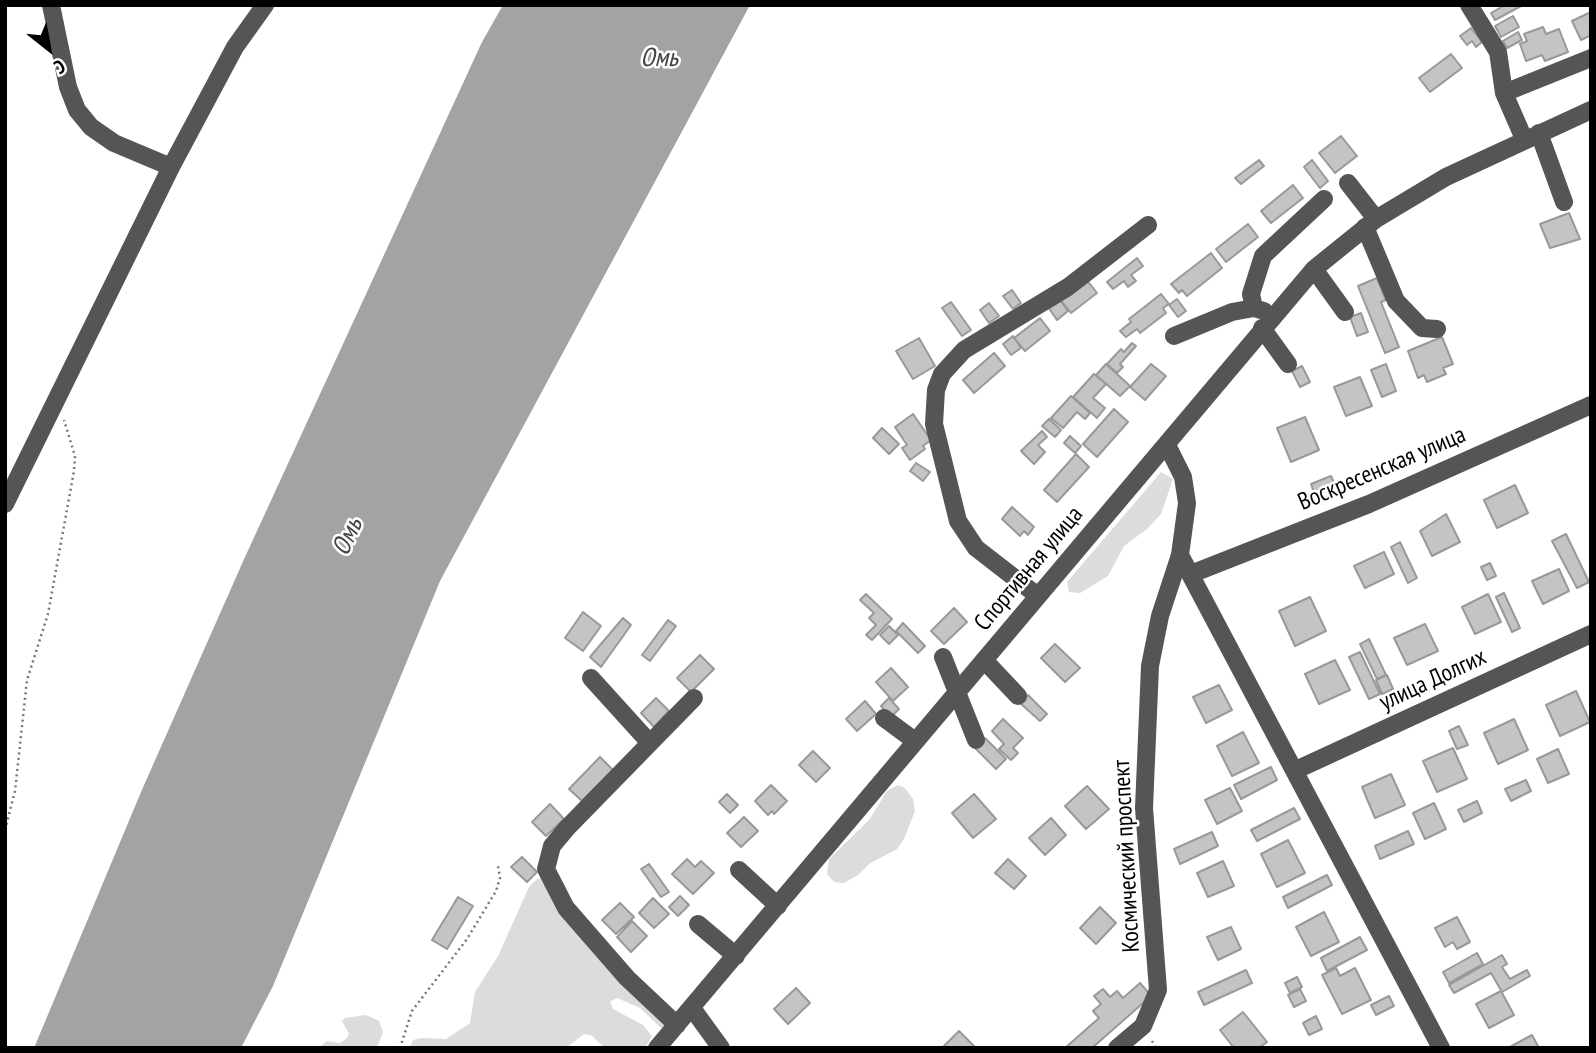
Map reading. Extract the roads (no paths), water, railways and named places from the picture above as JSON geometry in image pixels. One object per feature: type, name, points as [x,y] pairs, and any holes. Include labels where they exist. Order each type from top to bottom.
[{"type":"street","points":[[51,5],[68,87],[77,110],[91,127],[114,143],[171,167]]},
{"type":"street","points":[[5,505],[171,167],[235,47],[265,5]]},
{"type":"street","points":[[1469,5],[1498,52],[1504,93],[1531,136],[1564,202]]},
{"type":"street","points":[[1504,93],[1591,58]]},
{"type":"street","name":"Спортивная улица","points":[[657,1048],[1314,269],[1370,223],[1446,177],[1591,110]]},
{"type":"street","points":[[1348,183],[1370,223],[1396,301],[1422,328],[1437,329]]},
{"type":"street","points":[[1288,364],[1268,322],[1254,308],[1251,294],[1263,256],[1324,199]]},
{"type":"street","points":[[1038,596],[976,548],[958,521],[934,424],[936,390],[942,374],[964,350],[1068,287],[1148,225]]},
{"type":"street","points":[[1314,269],[1345,312]]},
{"type":"street","points":[[1174,336],[1232,312],[1254,308]]},
{"type":"street","name":"Воскресенская улица","points":[[1191,574],[1369,504],[1591,405]]},
{"type":"street","name":"Космический проспект","points":[[1121,1046],[1143,1026],[1158,990],[1144,808],[1150,666],[1160,616],[1180,555],[1187,503],[1183,477],[1167,445]]},
{"type":"street","points":[[1180,555],[1441,1048]]},
{"type":"street","name":"улица Долгих","points":[[1296,770],[1591,634]]},
{"type":"street","points":[[943,657],[976,740]]},
{"type":"street","points":[[984,660],[1018,696]]},
{"type":"street","points":[[591,678],[649,742]]},
{"type":"street","points":[[677,1025],[627,978],[566,908],[546,869],[552,846],[694,698]]},
{"type":"street","points":[[884,718],[915,741]]},
{"type":"street","points":[[739,870],[778,906]]},
{"type":"street","points":[[698,924],[736,956]]},
{"type":"street","points":[[692,1008],[721,1048]]},
{"type":"water","name":"Омь","points":[[503,5],[750,5],[440,581],[273,986],[241,1048],[34,1048],[141,792],[245,557],[482,42]]}]
